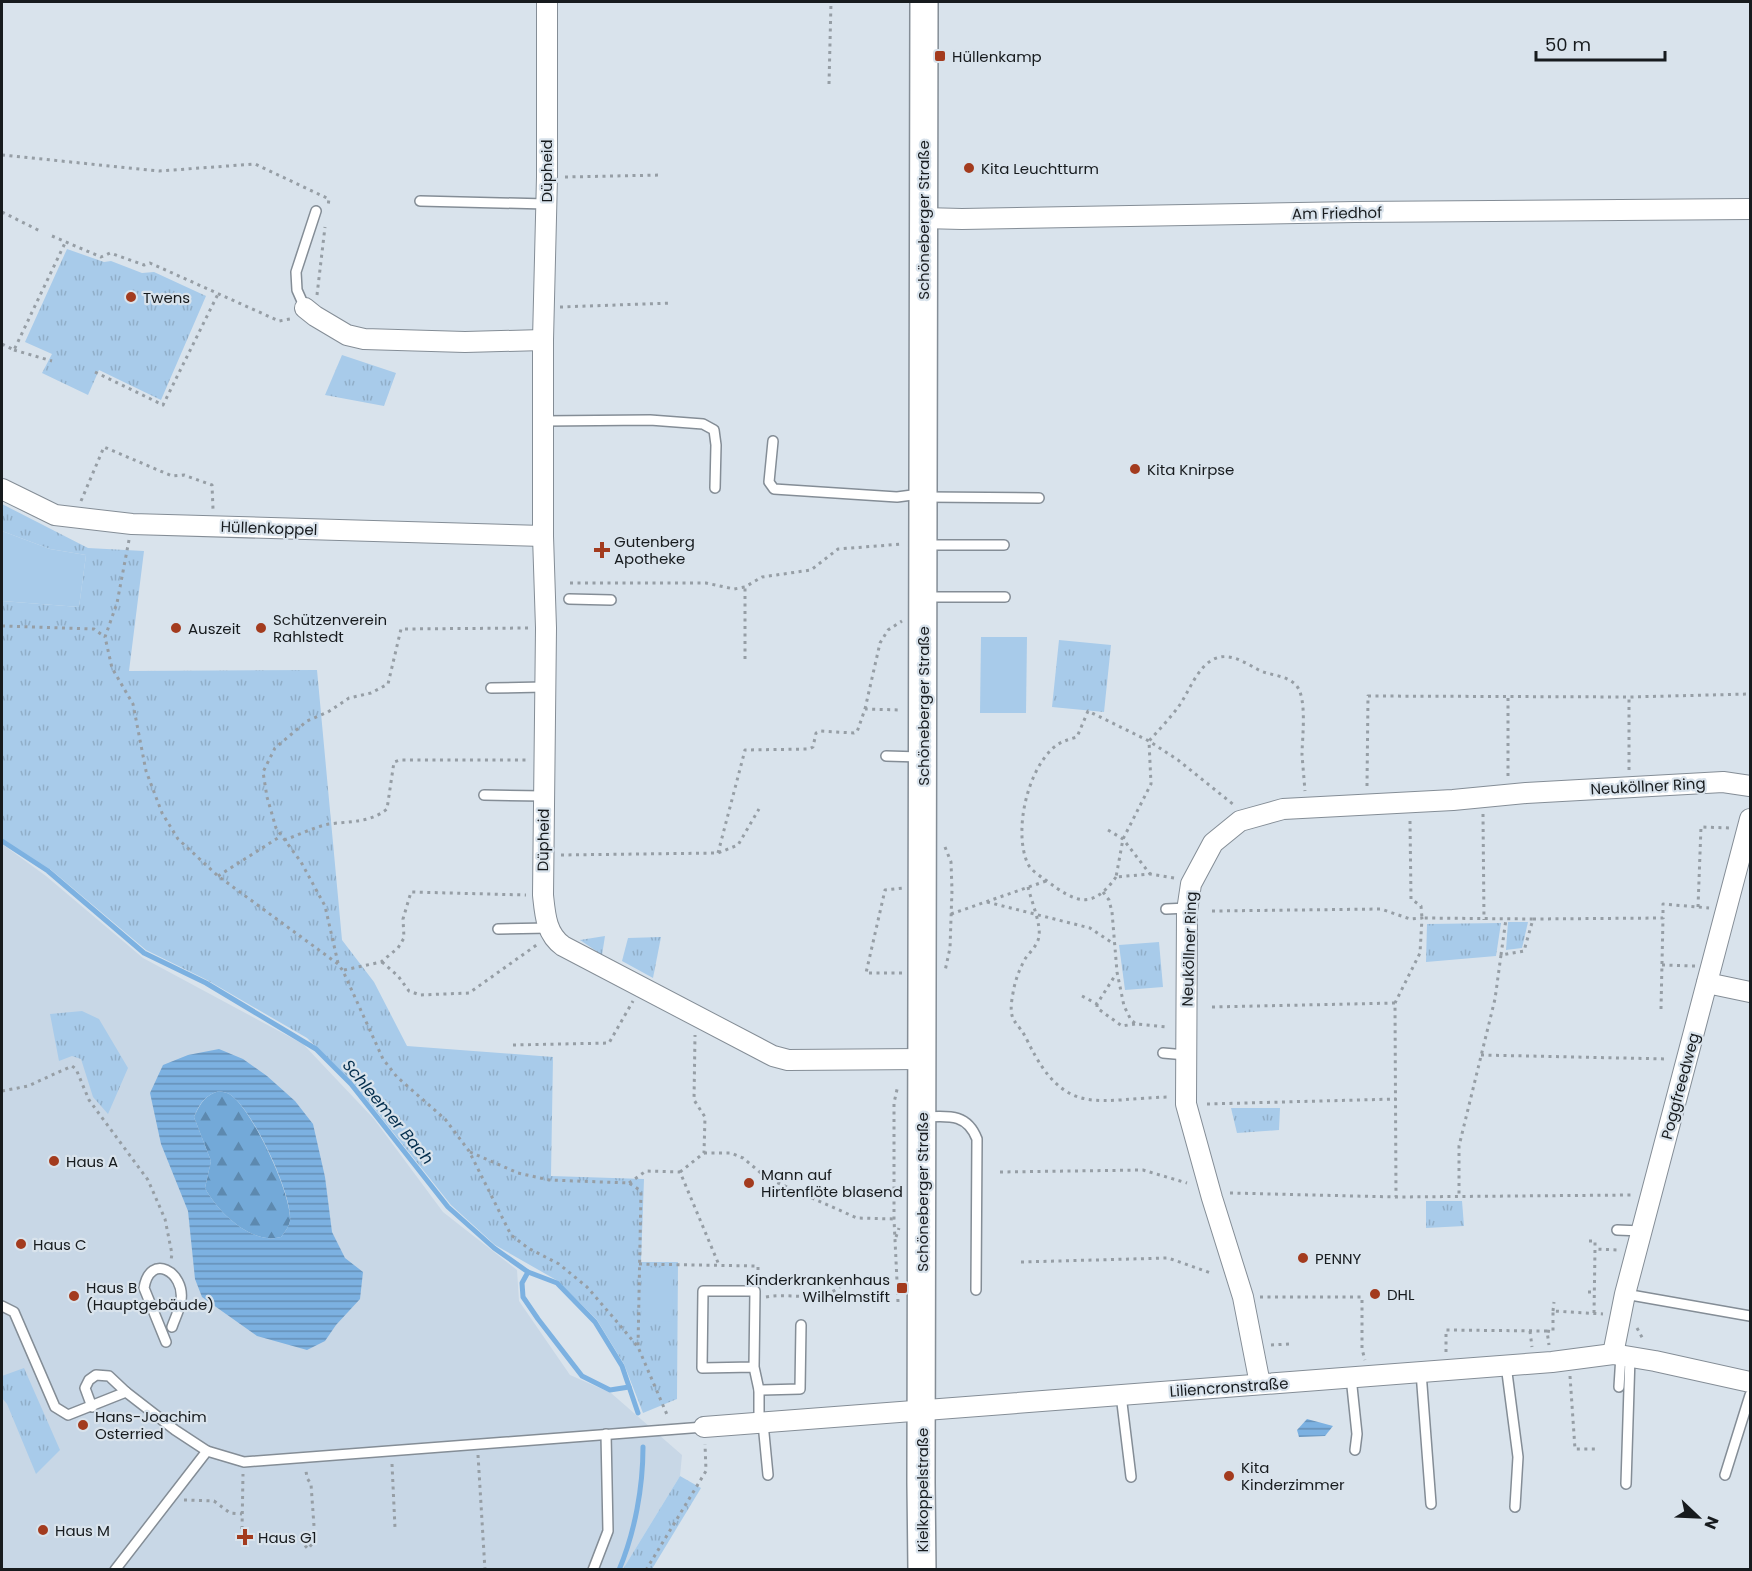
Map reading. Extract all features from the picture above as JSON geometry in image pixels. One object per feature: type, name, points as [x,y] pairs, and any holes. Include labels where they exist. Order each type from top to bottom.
[{"type":"street","name":"Düpheid","points":[[547,2],[547,177],[543,340],[543,536],[546,628],[543,895],[545,918],[550,931]]},
{"type":"street","name":"Schöneberger Straße","points":[[921,1411],[924,2]]},
{"type":"street","name":"Am Friedhof","points":[[924,218],[1750,209]]},
{"type":"street","points":[[310,312],[347,335],[364,339],[465,342],[543,340]]},
{"type":"street","name":"Hüllenkoppel","points":[[2,489],[56,515],[132,524],[543,536]]},
{"type":"street","name":"Neuköllner Ring","points":[[1260,1384],[1243,1297],[1186,1104],[1188,908],[1193,878],[1213,843],[1240,821],[1283,809],[1723,782],[1750,786]]},
{"type":"street","name":"Poggfreedweg","points":[[1622,1355],[1623,1303],[1749,823]]},
{"type":"street","points":[[550,931],[563,946],[758,1049],[788,1060],[922,1059]]},
{"type":"street","points":[[1709,975],[1750,992]]},
{"type":"street","name":"Liliencronstraße","points":[[704,1427],[1622,1355],[1750,1382]]},
{"type":"street","name":"Kielkoppelstraße","points":[[921,1411],[922,1569]]},
{"type":"lane","points":[[420,201],[546,204]]},
{"type":"lane","points":[[310,312],[297,290],[296,272],[316,211]]},
{"type":"lane","points":[[544,421],[650,420],[703,424],[714,430],[715,488]]},
{"type":"lane","points":[[773,441],[769,482],[774,489],[897,497],[1039,498]]},
{"type":"lane","points":[[923,544],[1004,545]]},
{"type":"lane","points":[[923,597],[1005,597]]},
{"type":"lane","points":[[569,599],[611,600]]},
{"type":"lane","points":[[491,688],[544,687]]},
{"type":"lane","points":[[886,756],[922,757]]},
{"type":"lane","points":[[484,795],[544,795]]},
{"type":"lane","points":[[1166,909],[1188,908]]},
{"type":"lane","points":[[498,929],[550,931]]},
{"type":"lane","points":[[1163,1053],[1186,1055]]},
{"type":"lane","points":[[922,1117],[950,1116],[960,1119],[970,1125],[977,1139],[976,1290]]},
{"type":"lane","points":[[1617,1230],[1642,1231]]},
{"type":"lane","points":[[166,1342],[144,1288],[147,1276],[153,1270],[161,1268],[169,1271],[177,1280],[181,1296],[172,1327]]},
{"type":"lane","points":[[754,1367],[702,1368],[703,1291],[755,1291],[754,1367],[759,1390],[768,1475]]},
{"type":"lane","points":[[1623,1303],[1750,1316]]},
{"type":"lane","points":[[2,1306],[14,1312],[55,1407],[68,1415],[126,1392]]},
{"type":"lane","points":[[759,1390],[800,1389],[801,1325]]},
{"type":"lane","points":[[1619,1388],[1622,1355]]},
{"type":"lane","points":[[1622,1355],[1626,1484]]},
{"type":"lane","points":[[1506,1365],[1518,1457],[1515,1507]]},
{"type":"lane","points":[[1421,1372],[1431,1504]]},
{"type":"lane","points":[[92,1407],[86,1388],[89,1380],[96,1375],[109,1376],[175,1430],[207,1450],[244,1462],[704,1427]]},
{"type":"lane","points":[[1355,1450],[1360,1376]]},
{"type":"lane","points":[[1122,1395],[1131,1477]]},
{"type":"lane","points":[[1725,1475],[1750,1395]]},
{"type":"lane","points":[[593,1569],[608,1531],[606,1434]]},
{"type":"lane","points":[[115,1569],[207,1450]]},
{"type":"path","points":[[829,84],[831,2]]},
{"type":"path","points":[[2,155],[159,171],[255,164],[329,199],[327,211]]},
{"type":"path","points":[[547,177],[662,175]]},
{"type":"path","points":[[2,212],[42,232]]},
{"type":"path","points":[[52,236],[100,257],[110,253],[144,265],[150,264],[279,321],[310,312],[326,222]]},
{"type":"path","points":[[14,350],[65,243]]},
{"type":"path","points":[[95,372],[163,405],[218,294]]},
{"type":"path","points":[[544,308],[672,303]]},
{"type":"path","points":[[2,344],[14,350],[52,361]]},
{"type":"path","points":[[75,517],[104,447],[172,476],[184,475],[212,485],[215,526]]},
{"type":"path","points":[[132,524],[117,603],[105,637],[112,668],[133,704],[146,771],[162,813],[178,839],[218,876],[343,970],[383,1059],[397,1077],[445,1119],[469,1151],[511,1235],[528,1248],[559,1264],[587,1287],[638,1347],[668,1415],[670,1430]]},
{"type":"path","points":[[570,583],[706,583],[734,589],[746,587],[762,577],[811,570],[838,549],[923,544]]},
{"type":"path","points":[[746,587],[746,659]]},
{"type":"path","points":[[718,853],[745,750],[809,749],[813,747],[816,733],[820,731],[857,732],[865,709],[880,643],[888,630],[905,619]]},
{"type":"path","points":[[2,626],[94,629],[105,637]]},
{"type":"path","points":[[338,964],[325,906],[315,884],[276,828],[263,772],[275,748],[307,721],[349,698],[371,693],[388,684],[401,629],[546,628]]},
{"type":"path","points":[[1240,810],[1178,760],[1149,741],[1089,711],[1077,737],[1057,745],[1041,762],[1033,777],[1024,806],[1023,842],[1027,864],[1065,895],[1075,899],[1092,898],[1103,892],[1116,877],[1123,839],[1151,784],[1149,741],[1178,707],[1203,668],[1214,659],[1226,657],[1238,659],[1262,672],[1279,675],[1296,684],[1303,710],[1302,755],[1305,797]]},
{"type":"path","points":[[1367,792],[1368,696],[1629,697],[1750,694]]},
{"type":"path","points":[[1508,697],[1508,783]]},
{"type":"path","points":[[1629,697],[1629,775]]},
{"type":"path","points":[[865,709],[905,710]]},
{"type":"path","points":[[284,840],[328,825],[353,823],[378,817],[387,809],[394,762],[400,760],[544,760]]},
{"type":"path","points":[[1483,806],[1484,920]]},
{"type":"path","points":[[543,855],[718,853],[738,845],[759,809]]},
{"type":"path","points":[[1396,1197],[1395,1003],[1420,953],[1422,918],[1421,906],[1411,899],[1410,811]]},
{"type":"path","points":[[1698,907],[1701,827],[1749,823]]},
{"type":"path","points":[[1108,830],[1123,839],[1150,874]]},
{"type":"path","points":[[218,876],[281,836]]},
{"type":"path","points":[[1116,877],[1150,874],[1181,880]]},
{"type":"path","points":[[951,915],[1047,881]]},
{"type":"path","points":[[1028,887],[1039,937],[1017,976],[1011,1019],[1025,1035],[1037,1060],[1049,1077],[1068,1093],[1084,1100],[1104,1102],[1141,1097],[1178,1097]]},
{"type":"path","points":[[904,888],[885,890],[866,974],[922,973]]},
{"type":"path","points":[[343,970],[381,962],[398,948],[404,938],[403,919],[411,892],[543,895]]},
{"type":"path","points":[[1103,892],[1109,900],[1112,912],[1117,972],[1124,1006],[1131,1020],[1136,1024]]},
{"type":"path","points":[[987,902],[1090,928],[1114,944]]},
{"type":"path","points":[[1661,1009],[1664,904],[1726,910]]},
{"type":"path","points":[[1212,911],[1381,909],[1410,919],[1663,918]]},
{"type":"path","points":[[1501,955],[1524,951],[1533,918]]},
{"type":"path","points":[[1459,1196],[1460,1146],[1495,999],[1506,919]]},
{"type":"path","points":[[381,962],[398,976],[409,991],[420,995],[469,993],[550,931]]},
{"type":"path","points":[[1662,965],[1709,975]]},
{"type":"path","points":[[1117,972],[1097,1004],[1097,1008],[1103,1014],[1122,1026],[1136,1024],[1176,1027]]},
{"type":"path","points":[[513,1045],[609,1043],[642,986]]},
{"type":"path","points":[[1082,996],[1097,1004]]},
{"type":"path","points":[[1212,1006],[1395,1003]]},
{"type":"path","points":[[695,1015],[694,1100],[705,1117],[704,1153]]},
{"type":"path","points":[[1481,1055],[1687,1060]]},
{"type":"path","points":[[2,1092],[28,1086],[72,1066],[76,1069],[89,1100],[148,1180],[168,1228],[172,1254],[169,1271]]},
{"type":"path","points":[[896,1237],[894,1103],[898,1084]]},
{"type":"path","points":[[1207,1104],[1396,1099]]},
{"type":"path","points":[[469,1151],[518,1173],[549,1180],[629,1183],[640,1191],[638,1347]]},
{"type":"path","points":[[629,1183],[645,1171],[680,1172],[704,1153],[731,1153],[743,1158],[767,1178],[857,1218],[894,1219]]},
{"type":"path","points":[[1000,1172],[1143,1170],[1186,1183]]},
{"type":"path","points":[[680,1172],[718,1265]]},
{"type":"path","points":[[1225,1193],[1396,1197],[1651,1195]]},
{"type":"path","points":[[1590,1240],[1595,1241],[1594,1313]]},
{"type":"path","points":[[1595,1249],[1636,1251]]},
{"type":"path","points":[[1021,1262],[1168,1258],[1211,1273]]},
{"type":"path","points":[[1588,1292],[1594,1292]]},
{"type":"path","points":[[1255,1297],[1362,1297],[1360,1376]]},
{"type":"path","points":[[1447,1370],[1446,1330],[1553,1332],[1554,1302]]},
{"type":"path","points":[[1553,1311],[1594,1313],[1623,1303],[1655,1361]]},
{"type":"path","points":[[1547,1331],[1561,1361],[1575,1449],[1597,1449]]},
{"type":"path","points":[[1264,1346],[1290,1344]]},
{"type":"path","points":[[646,1569],[706,1471],[704,1427]]},
{"type":"path","points":[[477,1444],[485,1569]]},
{"type":"path","points":[[391,1450],[395,1528]]},
{"type":"path","points":[[300,1540],[308,1549],[315,1540],[311,1484],[307,1478],[305,1457]]},
{"type":"path","points":[[242,1529],[244,1462]]},
{"type":"path","points":[[170,1498],[214,1501],[230,1513],[242,1514]]},
{"type":"shaded area","points":[[2,844],[46,876],[143,958],[303,1044],[374,1119],[443,1212],[517,1270],[519,1301],[570,1375],[611,1393],[682,1455],[680,1476],[623,1569],[2,1569]]},
{"type":"shaded area","points":[[219,1049],[243,1059],[267,1076],[295,1101],[313,1124],[325,1177],[332,1232],[345,1258],[363,1272],[360,1299],[325,1341],[307,1350],[257,1336],[202,1297],[195,1279],[188,1211],[161,1144],[150,1093],[163,1065],[188,1055]],"holes":[[[219,1091],[228,1093],[241,1105],[260,1135],[279,1174],[290,1221],[281,1237],[270,1238],[248,1232],[223,1212],[205,1188],[211,1161],[194,1117],[206,1098]]]},
{"type":"shaded area","points":[[1307,1419],[1333,1426],[1325,1436],[1299,1437],[1297,1430]]},
{"type":"green space","points":[[67,249],[104,262],[111,261],[142,273],[154,272],[206,296],[161,400],[99,370],[88,395],[42,373],[52,354],[25,342]]},
{"type":"green space","points":[[342,355],[396,373],[384,406],[325,395]]},
{"type":"green space","points":[[2,504],[88,548],[144,551],[129,671],[317,670],[342,940],[374,982],[407,1046],[553,1057],[551,1176],[644,1179],[641,1262],[678,1262],[677,1399],[643,1413],[624,1364],[597,1320],[558,1281],[495,1245],[451,1205],[352,1081],[307,1038],[207,980],[146,950],[50,869],[47,871],[2,842],[2,601],[79,607],[86,555],[50,549],[2,531]]},
{"type":"green space","points":[[2,531],[50,549],[86,555],[79,607],[2,601]]},
{"type":"green space","points":[[981,637],[1027,637],[1026,713],[980,713]]},
{"type":"green space","points":[[1059,640],[1111,645],[1104,712],[1052,707]]},
{"type":"green space","points":[[1508,922],[1528,922],[1522,948],[1506,950]]},
{"type":"green space","points":[[1501,923],[1496,956],[1426,962],[1427,924]]},
{"type":"green space","points":[[605,936],[602,955],[580,940]]},
{"type":"green space","points":[[661,937],[653,978],[622,961],[628,938]]},
{"type":"green space","points":[[1159,942],[1163,987],[1125,990],[1119,945]]},
{"type":"green space","points":[[82,1011],[99,1019],[128,1068],[108,1114],[93,1097],[81,1059],[72,1056],[59,1061],[50,1014]]},
{"type":"green space","points":[[219,1091],[231,1095],[241,1105],[270,1155],[289,1209],[288,1228],[281,1237],[270,1238],[248,1232],[223,1212],[205,1188],[211,1161],[194,1117],[204,1101]]},
{"type":"green space","points":[[1231,1108],[1280,1108],[1279,1130],[1237,1133]]},
{"type":"green space","points":[[1426,1201],[1462,1201],[1464,1226],[1426,1228]]},
{"type":"green space","points":[[642,1267],[673,1268],[672,1322],[641,1321]]},
{"type":"green space","points":[[24,1368],[60,1450],[36,1474],[7,1404],[2,1398],[2,1376]]},
{"type":"green space","points":[[680,1476],[701,1488],[652,1569],[623,1569]]},
{"type":"waterway","name":"Schleemer Bach","points":[[2,841],[48,871],[144,953],[206,983],[316,1049],[351,1084],[448,1207],[494,1248],[528,1272],[557,1283],[595,1322],[622,1366],[638,1413]]},
{"type":"waterway","points":[[528,1272],[522,1283],[523,1297],[582,1376],[610,1390],[629,1387]]},
{"type":"waterway","name":"Schleemer Bach","points":[[619,1570],[630,1540],[637,1509],[642,1478],[643,1447]]},
{"type":"place","name":"Hüllenkamp","points":[[940,56]]},
{"type":"place","name":"Kita Leuchtturm","points":[[969,168]]},
{"type":"place","name":"Twens","points":[[131,297]]},
{"type":"place","name":"Kita Knirpse","points":[[1135,469]]},
{"type":"place","name":"Gutenberg Apotheke","points":[[602,550]]},
{"type":"place","name":"Auszeit","points":[[176,628]]},
{"type":"place","name":"Schützenverein Rahlstedt","points":[[261,628]]},
{"type":"place","name":"Haus A","points":[[54,1161]]},
{"type":"place","name":"Mann auf Hirtenflöte blasend","points":[[749,1183]]},
{"type":"place","name":"Haus C","points":[[21,1244]]},
{"type":"place","name":"PENNY","points":[[1303,1258]]},
{"type":"place","name":"Kinderkrankenhaus Wilhelmstift","points":[[902,1288]]},
{"type":"place","name":"DHL","points":[[1375,1294]]},
{"type":"place","name":"Haus B (Hauptgebäude)","points":[[74,1296]]},
{"type":"place","name":"Hans-Joachim Osterried","points":[[83,1425]]},
{"type":"place","name":"Kita Kinderzimmer","points":[[1229,1476]]},
{"type":"place","name":"Haus M","points":[[43,1530]]},
{"type":"place","name":"Haus G1","points":[[245,1537]]}]
